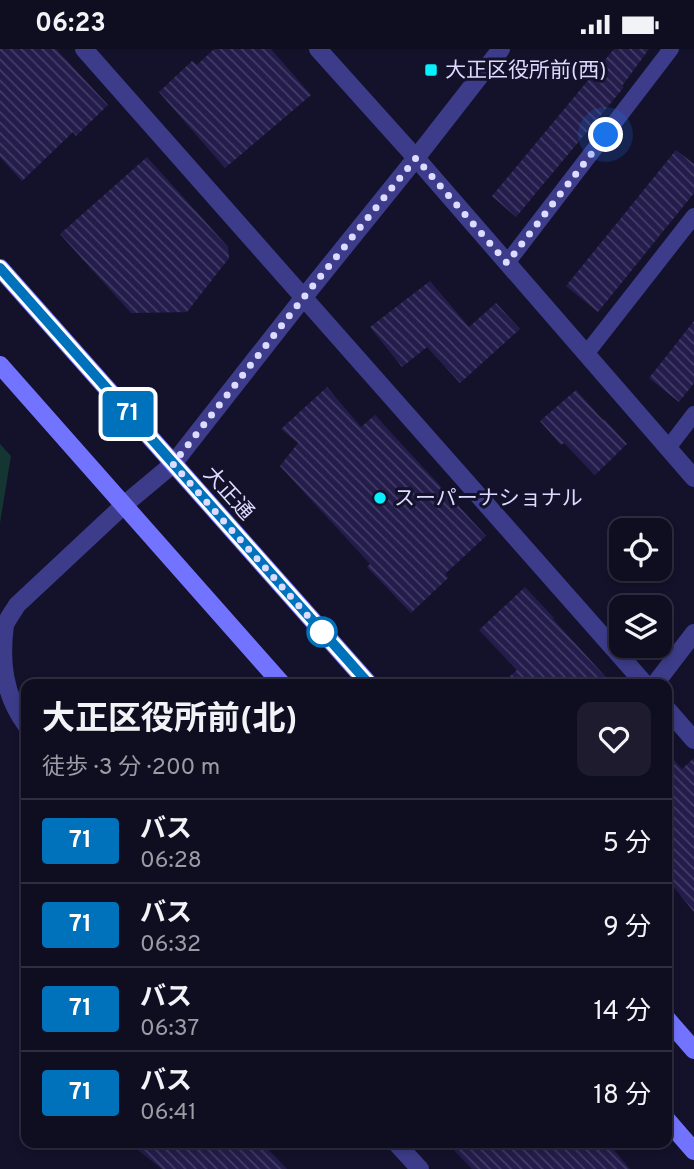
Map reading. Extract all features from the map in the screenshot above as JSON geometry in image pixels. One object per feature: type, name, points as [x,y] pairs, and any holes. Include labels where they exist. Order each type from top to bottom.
[{"type":"main road","name":"大正通","points":[[0,268],[365,679]]},
{"type":"main road","points":[[0,365],[278,679]]},
{"type":"main road","points":[[672,1025],[694,1049]]},
{"type":"main road","points":[[672,1126],[694,1151]]},
{"type":"street","points":[[84,49],[641,679]]},
{"type":"street","points":[[318,49],[694,478]]},
{"type":"street","points":[[21,718],[5,689],[1,669],[3,627],[17,605],[124,505],[173,464],[500,49]]},
{"type":"street","points":[[659,679],[694,633]]},
{"type":"street","points":[[672,715],[694,740]]},
{"type":"street","points":[[401,1148],[420,1169]]},
{"type":"lane","points":[[507,263],[671,49]]},
{"type":"lane","points":[[586,354],[694,216]]},
{"type":"lane","points":[[668,448],[694,414]]},
{"type":"green space","points":[[0,444],[11,456],[0,523]]},
{"type":"building","points":[[0,49],[56,49],[108,105],[76,136],[73,132],[22,181],[0,157]]},
{"type":"building","points":[[214,49],[271,49],[311,95],[225,168],[159,92],[192,61],[197,65]]},
{"type":"building","points":[[614,49],[649,49],[622,86],[624,87],[516,217],[492,196]]},
{"type":"building","points":[[676,150],[694,164],[694,193],[598,312],[566,286]]},
{"type":"building","points":[[147,157],[228,247],[229,258],[187,312],[131,313],[60,234]]},
{"type":"building","points":[[430,281],[469,327],[496,303],[520,329],[460,383],[427,347],[402,367],[370,327]]},
{"type":"building","points":[[694,321],[694,383],[679,402],[649,378]]},
{"type":"building","points":[[327,387],[361,427],[375,415],[486,536],[445,574],[448,578],[411,613],[367,567],[370,564],[280,466],[298,443],[281,429]]},
{"type":"building","points":[[576,390],[627,444],[595,475],[564,443],[561,445],[540,421]]},
{"type":"building","points":[[525,587],[607,679],[507,679],[517,670],[479,630]]},
{"type":"building","points":[[672,758],[682,769],[694,758],[694,912],[672,885]]},
{"type":"building","points":[[135,1148],[267,1148],[287,1169],[162,1169]]},
{"type":"building","points":[[452,1148],[612,1148],[630,1169],[472,1169]]},
{"type":"bus line","name":"71","points":[[0,268],[365,679]]},
{"type":"place","name":"大正区役所前(西)","points":[[431,70]]},
{"type":"place","name":"スーパーナショナル","points":[[380,498]]},
{"type":"route","points":[[322,632],[173,464],[416,158],[507,263],[606,135]]}]
